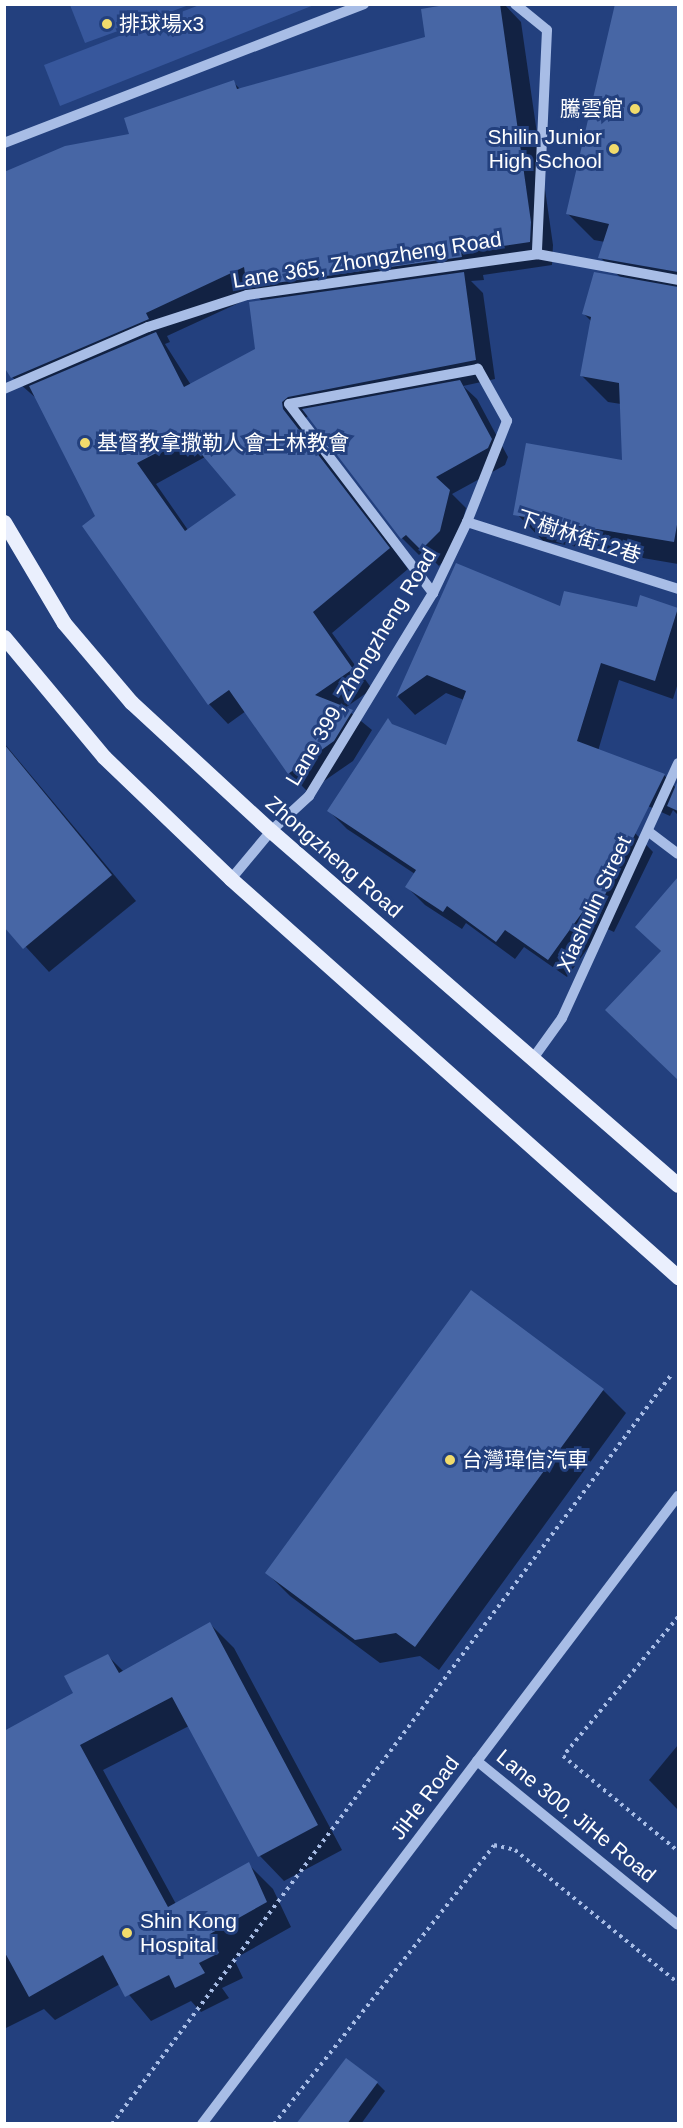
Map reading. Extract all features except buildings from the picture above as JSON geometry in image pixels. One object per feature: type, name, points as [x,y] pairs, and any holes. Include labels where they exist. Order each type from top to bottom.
[{"type":"main road","name":"Zhongzheng Road","points":[[4,522],[64,622],[130,702],[271,831],[534,1057],[678,1185]]},
{"type":"main road","points":[[4,637],[105,757],[231,879],[678,1276]]},
{"type":"street","points":[[4,143],[364,4]]},
{"type":"street","points":[[515,4],[547,30],[537,254]]},
{"type":"street","name":"Lane 365, Zhongzheng Road","points":[[4,389],[148,327],[247,295],[537,254],[678,280]]},
{"type":"street","name":"Lane 399, Zhongzheng Road","points":[[231,879],[271,831],[309,796],[433,593],[467,522],[507,421],[478,369],[289,404],[433,593]]},
{"type":"street","name":"下樹林街12巷","points":[[467,522],[678,589]]},
{"type":"street","name":"Xiashulin Street","points":[[534,1057],[562,1018],[649,832],[678,763]]},
{"type":"street","points":[[649,832],[678,855]]},
{"type":"street","name":"JiHe Road","points":[[202,2124],[678,1496]]},
{"type":"street","name":"Lane 300, JiHe Road","points":[[477,1761],[678,1925]]},
{"type":"path","points":[[112,2124],[671,1375]]},
{"type":"path","points":[[678,1617],[563,1756],[678,1851]]},
{"type":"path","points":[[274,2124],[494,1845],[515,1850],[678,1983]]},
{"type":"shaded area","points":[[202,4],[314,5],[60,106],[44,65]]},
{"type":"shaded area","name":"排球場x3","points":[[70,5],[189,5],[85,43]]},
{"type":"place","name":"排球場x3","points":[[107,24]]},
{"type":"place","name":"騰雲館","points":[[635,109]]},
{"type":"place","name":"Shilin Junior High School","points":[[614,149]]},
{"type":"place","name":"基督教拿撒勒人會士林教會","points":[[85,443]]},
{"type":"place","name":"台灣瑋信汽車","points":[[450,1460]]},
{"type":"place","name":"Shin Kong Hospital","points":[[127,1933]]}]
